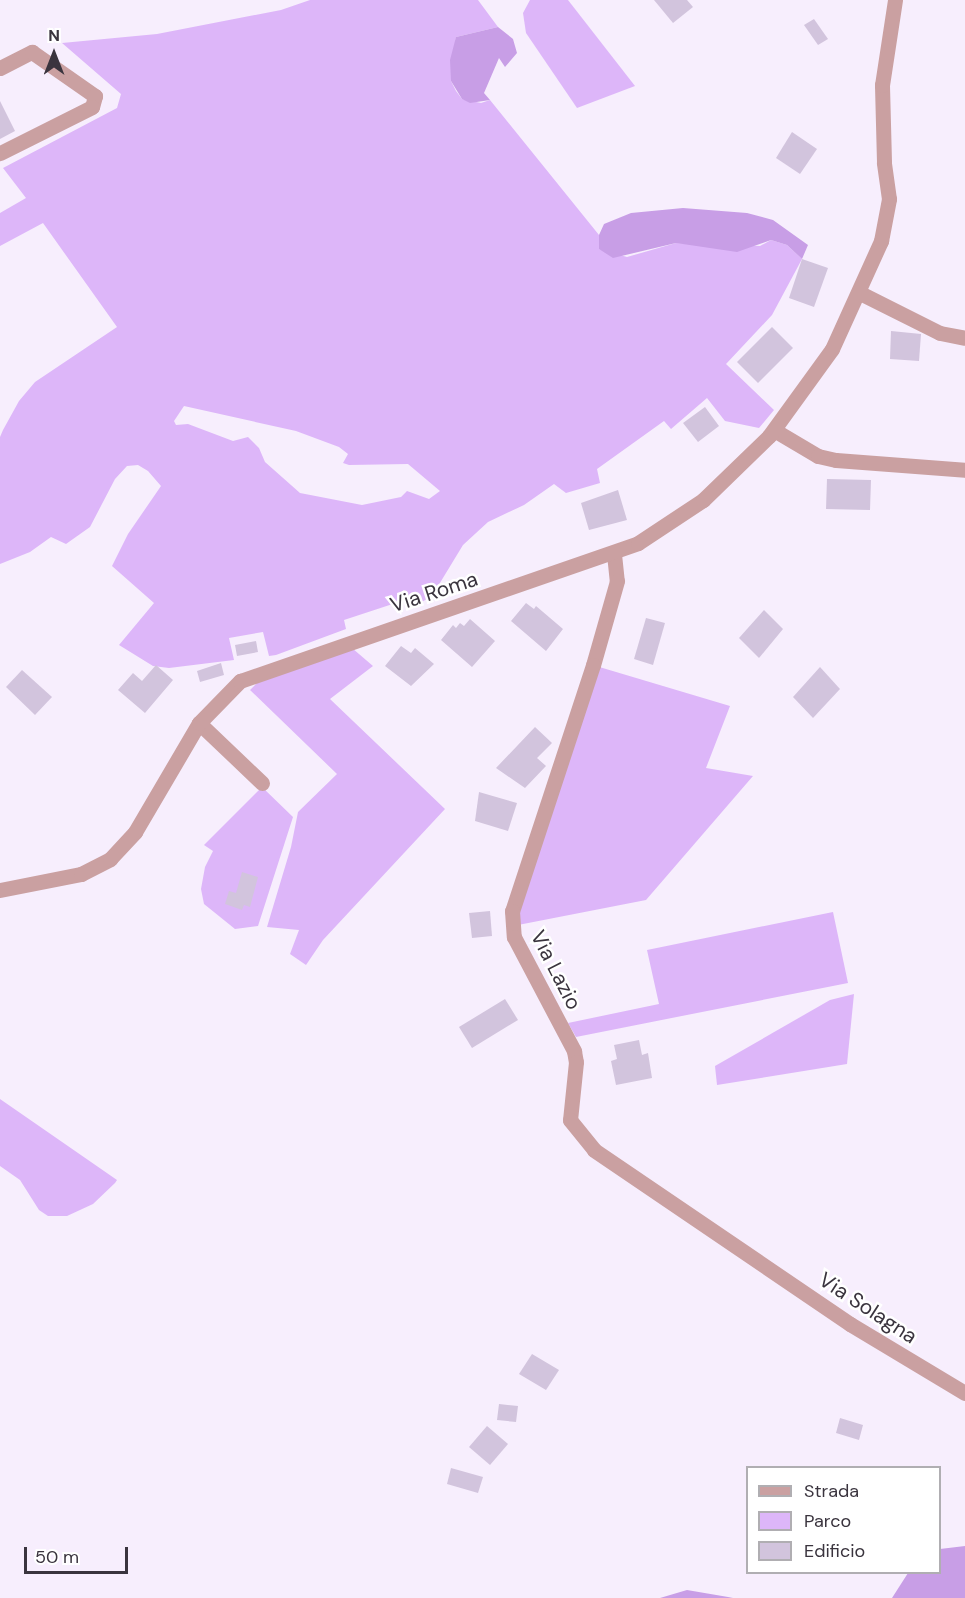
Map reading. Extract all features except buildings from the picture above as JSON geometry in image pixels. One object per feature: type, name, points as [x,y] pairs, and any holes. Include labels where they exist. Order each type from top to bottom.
[{"type":"street","name":"Via Roma","points":[[0,890],[81,874],[110,860],[135,832],[199,723],[228,689],[251,675],[614,554],[685,514],[774,430],[832,349],[860,293],[887,215],[882,85],[895,0]]},
{"type":"street","points":[[0,68],[32,52],[91,91],[94,103],[0,153]]},
{"type":"street","points":[[860,293],[940,333],[965,338]]},
{"type":"street","points":[[774,430],[818,456],[836,460],[965,470]]},
{"type":"street","name":"Via Lazio","points":[[614,554],[617,581],[592,668],[512,911],[514,937],[574,1051],[576,1062],[570,1120],[579,1135],[594,1150],[751,1254]]},
{"type":"street","points":[[199,723],[262,783]]},
{"type":"street","name":"Via Solagna","points":[[751,1254],[850,1324],[965,1393]]},
{"type":"green space","points":[[310,0],[478,0],[498,27],[456,37],[451,81],[462,99],[481,103],[490,100],[599,235],[599,249],[627,257],[676,243],[760,246],[771,240],[787,245],[802,259],[772,315],[726,364],[774,410],[759,428],[725,421],[707,398],[671,429],[664,421],[597,469],[600,483],[566,493],[554,484],[524,505],[488,522],[463,545],[432,596],[420,603],[417,596],[344,620],[346,629],[276,655],[269,656],[263,632],[229,638],[234,660],[169,668],[153,666],[119,645],[154,603],[112,566],[128,534],[161,486],[148,471],[138,465],[127,466],[115,479],[90,527],[66,544],[51,537],[30,552],[0,564],[0,437],[3,430],[19,401],[35,382],[117,327],[43,223],[0,246],[0,213],[26,198],[3,168],[117,108],[121,94],[62,43],[157,34],[281,10]],"holes":[[[184,406],[296,431],[339,447],[348,454],[343,463],[349,465],[408,464],[440,491],[429,499],[407,491],[401,497],[362,505],[300,493],[265,462],[259,448],[248,437],[233,441],[188,424],[176,425],[174,421]]]},
{"type":"green space","points":[[530,0],[568,0],[635,86],[577,108],[526,33],[523,13]]},
{"type":"green space","points":[[352,648],[373,666],[330,699],[445,809],[323,940],[306,965],[290,954],[299,930],[267,927],[291,847],[298,812],[337,774],[250,690],[258,682]]},
{"type":"green space","points":[[596,666],[730,706],[706,768],[753,776],[646,900],[518,925],[516,908]]},
{"type":"green space","points":[[262,787],[293,817],[258,926],[235,929],[204,904],[201,889],[205,867],[213,851],[204,845]]},
{"type":"green space","points":[[833,912],[848,983],[576,1037],[568,1023],[659,1004],[647,950]]},
{"type":"green space","points":[[854,994],[847,1064],[717,1085],[715,1066],[830,1000]]},
{"type":"green space","points":[[0,1099],[117,1180],[115,1183],[93,1204],[67,1216],[48,1216],[39,1210],[20,1180],[0,1166]]},
{"type":"shaded area","points":[[498,27],[513,39],[517,53],[505,67],[499,58],[484,93],[490,100],[470,103],[462,99],[451,81],[450,60],[456,37]]},
{"type":"shaded area","points":[[683,208],[747,213],[773,220],[808,245],[802,259],[787,245],[771,240],[737,252],[676,243],[613,258],[599,249],[599,235],[604,224],[631,213]]},
{"type":"shaded area","points":[[965,1546],[965,1598],[892,1598],[907,1574],[941,1574],[941,1549]]},
{"type":"shaded area","points":[[687,1590],[728,1597],[733,1598],[660,1598]]}]
